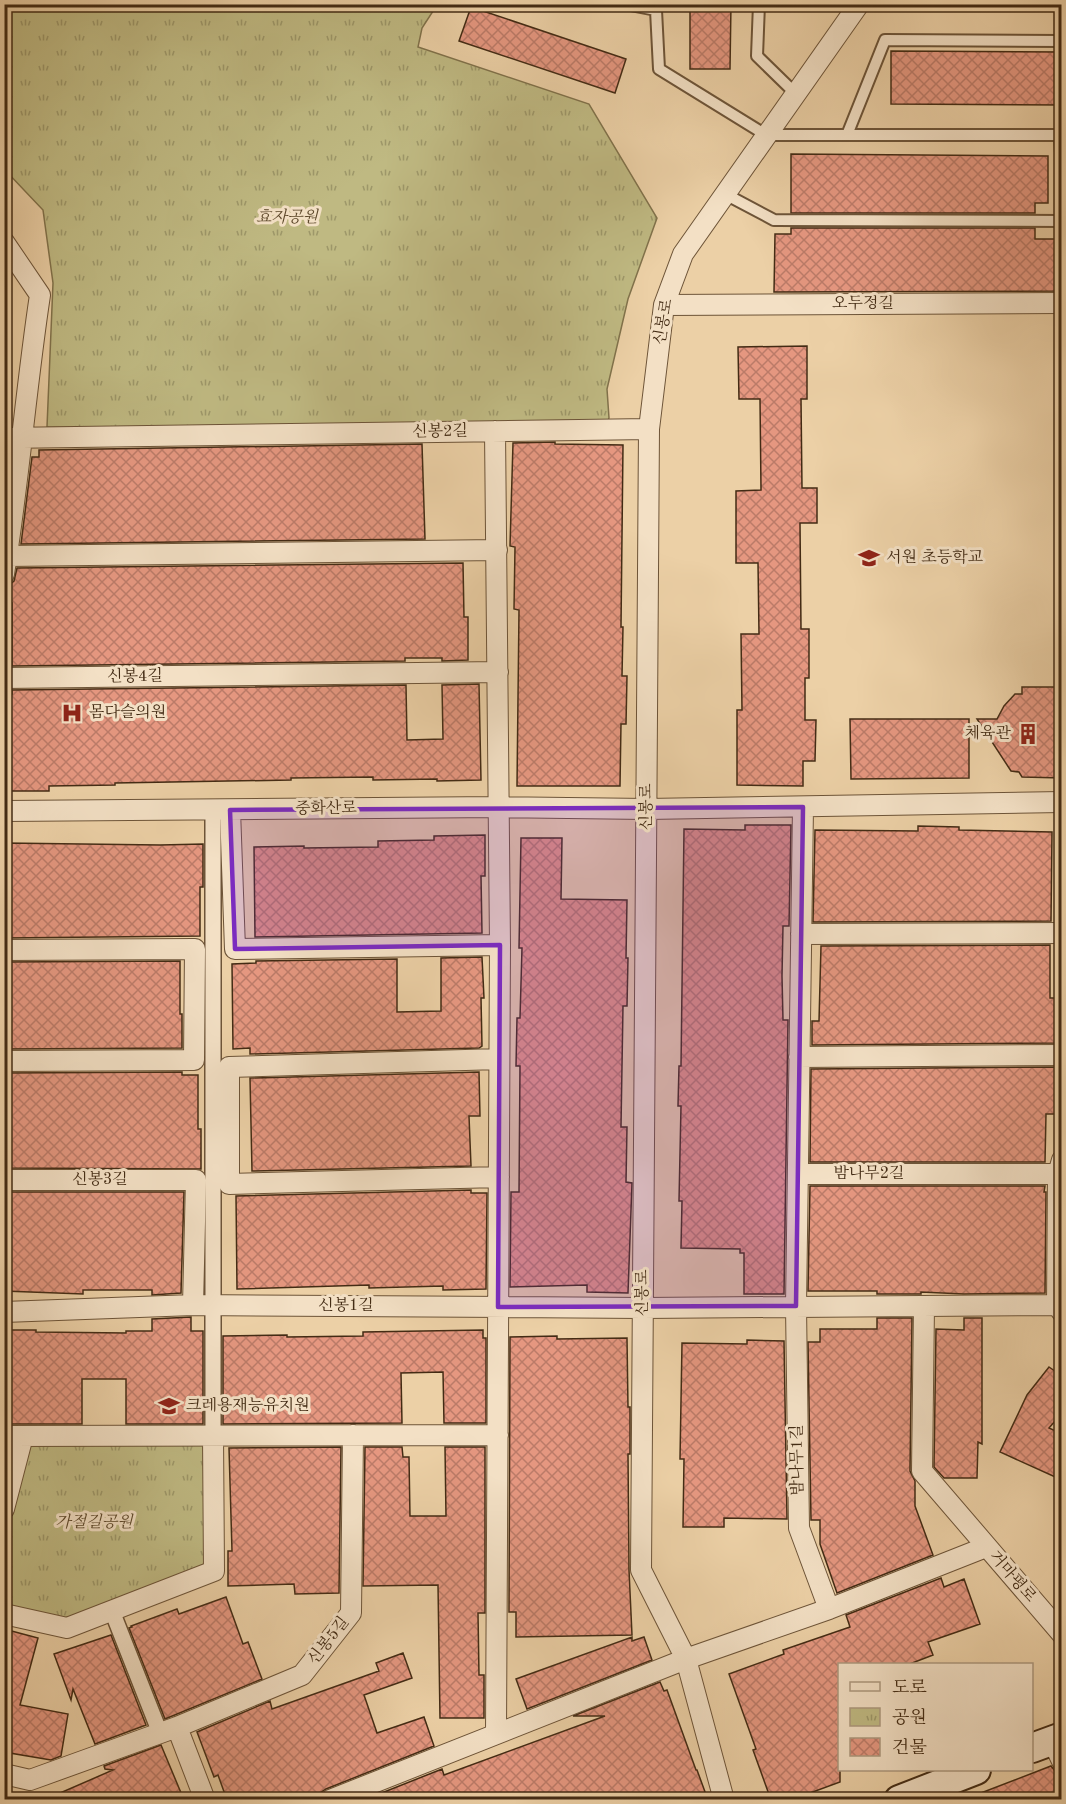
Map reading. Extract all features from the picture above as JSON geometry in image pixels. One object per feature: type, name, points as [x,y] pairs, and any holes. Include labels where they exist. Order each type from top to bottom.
[{"type":"main road","points":[[899,1800],[973,1771]]},
{"type":"street","name":"신봉로","points":[[724,1800],[686,1659],[641,1570],[649,429],[664,304],[683,254],[859,4]]},
{"type":"street","points":[[4,242],[40,295],[36,359],[13,438],[6,565],[268,552],[497,550]]},
{"type":"street","name":"오두정길","points":[[664,304],[1062,303]]},
{"type":"street","name":"신봉2길","points":[[13,438],[649,429]]},
{"type":"street","points":[[495,431],[500,945],[496,1734]]},
{"type":"street","name":"신봉4길","points":[[4,678],[498,672]]},
{"type":"street","points":[[647,809],[1062,802]]},
{"type":"street","name":"중화산로","points":[[4,811],[498,807],[647,809]]},
{"type":"street","points":[[798,1174],[803,807]]},
{"type":"street","points":[[221,809],[235,949],[500,945]]},
{"type":"street","points":[[4,1614],[68,1628],[214,1571],[213,1435],[221,809]]},
{"type":"street","points":[[801,934],[1062,933]]},
{"type":"street","points":[[4,950],[195,949],[194,1060],[4,1061]]},
{"type":"street","points":[[799,1057],[1062,1055]]},
{"type":"street","points":[[499,1059],[229,1067],[230,1184],[499,1177]]},
{"type":"street","name":"밤나무2길","points":[[798,1174],[1060,1167],[1059,1309]]},
{"type":"street","name":"밤나무1길","points":[[798,1174],[796,1306],[800,1528],[829,1609]]},
{"type":"street","name":"신봉3길","points":[[4,1180],[196,1180],[194,1305]]},
{"type":"street","points":[[4,1312],[194,1305]]},
{"type":"street","name":"신봉1길","points":[[194,1305],[643,1308]]},
{"type":"street","points":[[643,1308],[924,1306],[1059,1309]]},
{"type":"street","points":[[330,1800],[686,1659],[829,1609],[986,1547],[922,1471],[924,1306]]},
{"type":"street","points":[[4,1509],[14,1436],[498,1435]]},
{"type":"street","name":"신봉5길","points":[[4,1774],[30,1780],[169,1730],[302,1675],[351,1613],[353,1436]]},
{"type":"street","name":"거마평로","points":[[986,1547],[1062,1634]]},
{"type":"street","points":[[112,1611],[169,1730],[206,1800]]},
{"type":"lane","points":[[625,4],[656,10],[659,69],[766,135],[1061,135],[1062,170]]},
{"type":"lane","points":[[759,4],[756,56],[796,94]]},
{"type":"lane","points":[[847,135],[885,40],[1062,41]]},
{"type":"lane","points":[[725,194],[774,220],[1062,221]]},
{"type":"highlighted area","points":[[803,807],[796,1306],[498,1307],[500,945],[235,949],[230,810]]},
{"type":"green space","name":"효자공원","points":[[5,5],[437,5],[422,28],[418,47],[589,104],[657,218],[628,299],[607,389],[609,418],[602,436],[47,427],[53,283],[43,210],[5,170]]},
{"type":"green space","name":"가절길공원","points":[[213,1435],[214,1571],[67,1628],[5,1614],[5,1509],[23,1436]]},
{"type":"building","points":[[690,4],[731,4],[730,69],[690,69]]},
{"type":"building","points":[[471,7],[626,59],[615,93],[459,41]]},
{"type":"building","points":[[891,51],[1062,52],[1062,105],[891,104]]},
{"type":"building","points":[[791,154],[1048,156],[1048,203],[1035,203],[1035,213],[791,213]]},
{"type":"building","points":[[791,228],[1035,228],[1035,239],[1062,239],[1062,291],[774,292],[775,234],[791,234]]},
{"type":"building","points":[[807,346],[807,399],[801,399],[802,488],[817,488],[817,523],[800,523],[801,629],[809,629],[809,678],[805,678],[805,720],[816,720],[815,761],[803,761],[803,786],[737,785],[737,710],[742,710],[741,634],[759,634],[758,563],[736,563],[736,491],[761,490],[760,399],[739,399],[738,347]]},
{"type":"building","points":[[555,442],[555,444],[623,445],[621,627],[623,627],[622,676],[627,676],[626,724],[621,724],[620,786],[517,786],[519,610],[514,609],[515,547],[510,546],[513,443]]},
{"type":"building","points":[[422,444],[425,539],[21,544],[32,457],[39,457],[39,450]]},
{"type":"building","points":[[463,563],[464,617],[468,617],[468,660],[442,661],[442,658],[405,658],[405,661],[12,666],[12,603],[4,602],[4,586],[14,581],[17,568]]},
{"type":"building","points":[[479,684],[481,780],[373,780],[373,777],[291,778],[291,780],[115,783],[115,785],[49,786],[49,791],[4,791],[4,694],[12,694],[12,690],[406,685],[407,740],[443,739],[442,685]]},
{"type":"building","name":"체육관","points":[[1022,687],[1062,687],[1062,778],[1022,777],[1019,772],[1011,771],[977,719],[997,719],[1004,706],[1015,694],[1022,694]]},
{"type":"building","points":[[850,719],[969,719],[969,778],[851,779]]},
{"type":"building","points":[[745,825],[791,825],[789,926],[783,926],[782,976],[783,1020],[788,1020],[784,1294],[744,1294],[744,1253],[740,1253],[740,1249],[681,1248],[682,1201],[679,1201],[681,1106],[678,1106],[679,1066],[681,1066],[684,829],[745,830]]},
{"type":"building","points":[[918,826],[959,827],[959,830],[1052,832],[1051,921],[813,922],[815,830],[918,831]]},
{"type":"building","points":[[485,835],[485,876],[481,876],[482,933],[255,937],[254,847],[378,847],[378,841],[434,840],[434,836]]},
{"type":"building","points":[[521,838],[562,838],[561,899],[627,900],[627,1006],[623,1006],[621,1127],[627,1127],[626,1182],[632,1183],[628,1293],[587,1292],[587,1285],[510,1287],[511,1192],[519,1192],[520,1066],[516,1066],[522,948],[519,948]]},
{"type":"building","points":[[4,843],[203,844],[200,936],[4,938]]},
{"type":"building","points":[[1050,945],[1050,998],[1062,998],[1062,1043],[812,1045],[812,1021],[819,1021],[821,946]]},
{"type":"building","points":[[482,957],[484,998],[481,998],[482,1046],[479,1048],[250,1054],[250,1048],[233,1049],[232,964],[256,963],[256,961],[397,959],[397,1012],[441,1011],[441,958]]},
{"type":"building","points":[[180,961],[182,1048],[4,1049],[4,962]]},
{"type":"building","points":[[1062,1067],[1062,1114],[1046,1114],[1045,1162],[810,1162],[811,1069]]},
{"type":"building","points":[[182,1072],[182,1075],[198,1075],[201,1169],[4,1168],[4,1073]]},
{"type":"building","points":[[479,1072],[480,1116],[469,1116],[471,1166],[252,1171],[250,1078]]},
{"type":"building","points":[[810,1186],[1045,1186],[1045,1293],[877,1294],[877,1291],[808,1291]]},
{"type":"building","points":[[471,1190],[471,1193],[487,1193],[486,1289],[443,1290],[443,1286],[369,1288],[369,1285],[237,1289],[236,1196]]},
{"type":"building","points":[[4,1192],[184,1192],[181,1293],[152,1295],[152,1290],[83,1290],[83,1294],[4,1291]]},
{"type":"building","points":[[191,1317],[191,1331],[203,1331],[203,1424],[126,1424],[126,1379],[82,1379],[82,1424],[4,1424],[4,1330],[126,1333],[126,1331],[152,1331],[152,1319]]},
{"type":"building","points":[[877,1318],[912,1318],[910,1471],[915,1481],[915,1506],[933,1555],[837,1593],[820,1544],[820,1520],[811,1520],[808,1342],[820,1342],[820,1329],[877,1329]]},
{"type":"building","points":[[964,1318],[982,1318],[982,1444],[978,1442],[977,1478],[944,1478],[934,1467],[936,1329],[964,1330]]},
{"type":"building","points":[[483,1330],[483,1338],[486,1338],[486,1423],[444,1423],[443,1372],[401,1373],[402,1423],[223,1424],[223,1336],[363,1336],[363,1332]]},
{"type":"building","points":[[557,1336],[557,1339],[627,1338],[628,1407],[630,1407],[629,1570],[632,1635],[516,1637],[516,1612],[509,1612],[510,1337]]},
{"type":"building","points":[[747,1340],[784,1341],[787,1519],[724,1518],[724,1527],[683,1527],[684,1459],[680,1459],[682,1343],[747,1344]]},
{"type":"building","points":[[1049,1367],[1062,1376],[1062,1413],[1049,1428],[1062,1434],[1062,1480],[1000,1452],[1027,1395]]},
{"type":"building","points":[[341,1447],[339,1593],[295,1594],[294,1584],[228,1586],[228,1551],[232,1551],[229,1448]]},
{"type":"building","points":[[365,1447],[402,1447],[403,1457],[409,1457],[410,1516],[446,1516],[445,1447],[485,1447],[485,1613],[478,1613],[479,1675],[484,1675],[484,1718],[440,1718],[438,1585],[363,1586]]},
{"type":"building","points":[[941,1578],[944,1587],[964,1579],[980,1624],[928,1642],[933,1655],[912,1663],[838,1663],[838,1771],[840,1771],[840,1782],[791,1800],[771,1800],[753,1750],[756,1749],[729,1674],[784,1654],[783,1650],[850,1627],[846,1615]]},
{"type":"building","points":[[226,1597],[243,1644],[248,1642],[262,1679],[165,1719],[129,1628],[177,1609],[179,1614]]},
{"type":"building","points":[[4,1629],[38,1638],[20,1705],[68,1714],[61,1756],[51,1760],[4,1752]]},
{"type":"building","points":[[111,1635],[146,1725],[95,1744],[73,1689],[71,1700],[54,1654]]},
{"type":"building","points":[[632,1637],[632,1641],[644,1637],[652,1660],[527,1709],[516,1679]]},
{"type":"building","points":[[403,1653],[412,1678],[364,1695],[377,1733],[424,1717],[434,1746],[326,1789],[320,1793],[318,1800],[227,1800],[218,1775],[214,1777],[197,1732],[270,1701],[272,1709],[379,1671],[376,1663]]},
{"type":"building","points":[[660,1682],[664,1691],[667,1690],[708,1800],[364,1800],[442,1769],[444,1775],[605,1716],[573,1716]]},
{"type":"building","points":[[161,1745],[184,1800],[44,1800],[113,1770],[105,1769],[104,1766]]},
{"type":"building","points":[[1051,1766],[1062,1787],[1062,1800],[969,1800],[968,1798]]},
{"type":"place","name":"서원 초등학교","points":[[869,558]]},
{"type":"place","name":"몸다슬의원","points":[[72,713]]},
{"type":"place","name":"체육관","points":[[1028,734]]},
{"type":"place","name":"크레용재능유치원","points":[[169,1406]]}]
